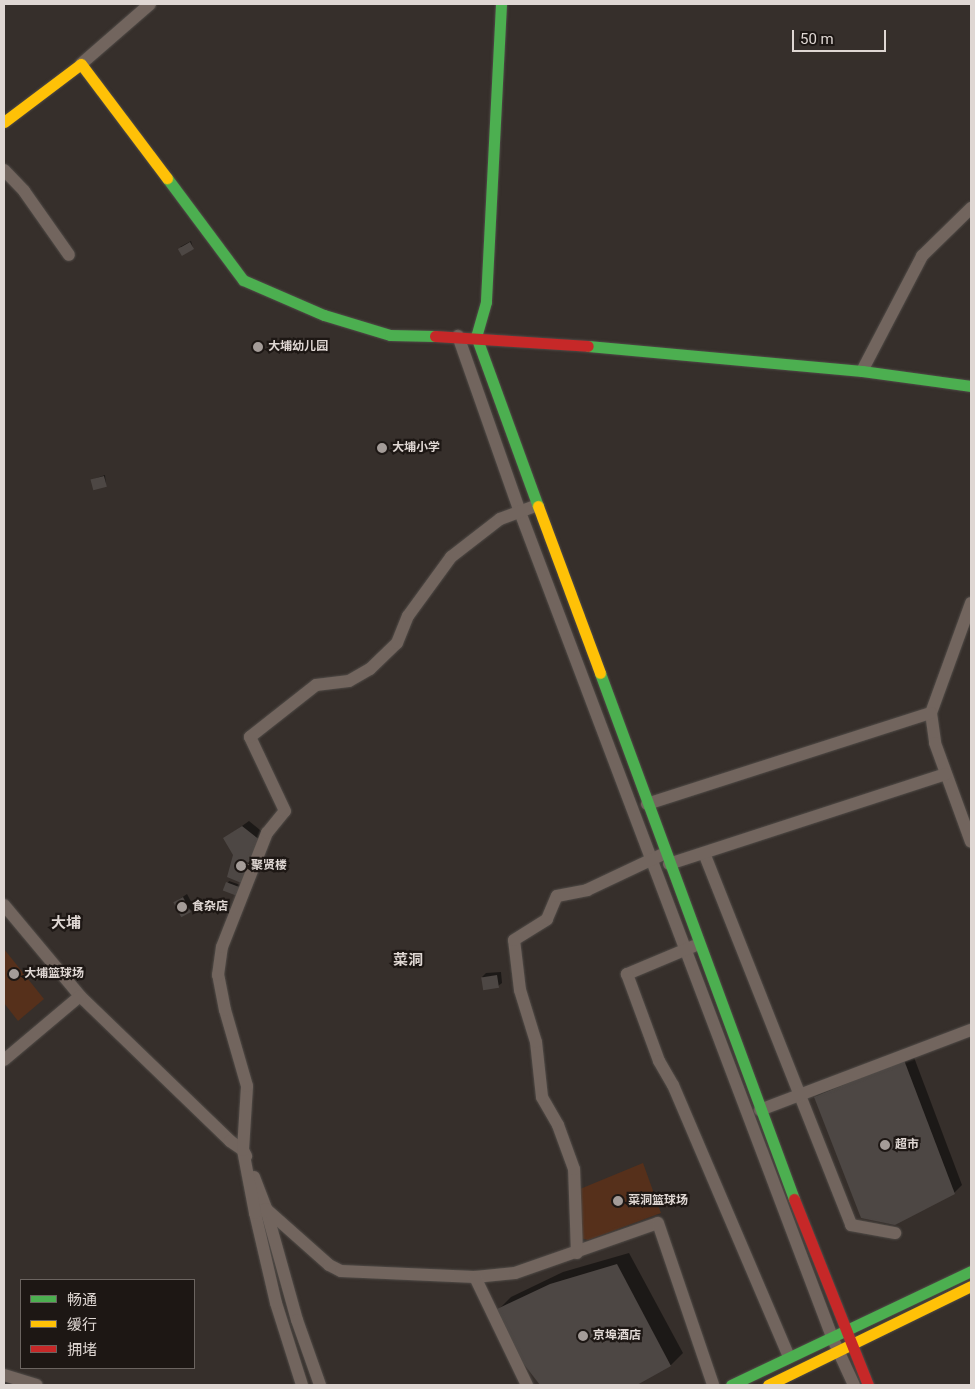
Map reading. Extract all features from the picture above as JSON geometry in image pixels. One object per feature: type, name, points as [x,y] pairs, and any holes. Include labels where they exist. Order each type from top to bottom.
[{"type":"street","points":[[4,122],[81,64],[150,4]]},
{"type":"street","points":[[501,4],[486,302],[476,336],[760,1110],[844,1331],[868,1385]]},
{"type":"street","points":[[81,64],[243,280],[324,315],[390,336],[476,336],[862,371],[971,386]]},
{"type":"street","points":[[4,170],[24,191],[69,255]]},
{"type":"street","points":[[862,371],[922,256],[971,208]]},
{"type":"street","points":[[458,336],[520,512],[653,859],[832,1337],[854,1385]]},
{"type":"street","points":[[320,1385],[261,1211],[244,1150],[247,1086],[225,1010],[218,975],[219,956],[267,833],[284,811],[251,736],[316,685],[349,681],[370,669],[397,643],[408,616],[451,557],[500,519],[538,505]]},
{"type":"street","points":[[971,604],[931,713],[935,743],[971,842]]},
{"type":"street","points":[[647,804],[931,713]]},
{"type":"street","points":[[578,1253],[574,1169],[558,1125],[542,1098],[536,1042],[520,990],[514,940],[547,919],[557,896],[587,890],[653,859],[667,859],[704,853],[946,774]]},
{"type":"street","points":[[704,853],[850,1225],[896,1233]]},
{"type":"street","points":[[4,905],[80,996],[230,1141],[244,1150]]},
{"type":"street","points":[[699,944],[627,974],[659,1061],[673,1085],[789,1357]]},
{"type":"street","points":[[4,1060],[80,996]]},
{"type":"street","points":[[760,1110],[971,1030]]},
{"type":"street","points":[[261,1211],[337,1270],[475,1277],[515,1273],[578,1253],[658,1223],[713,1385]]},
{"type":"street","points":[[261,1211],[276,1304],[302,1385]]},
{"type":"street","points":[[731,1385],[971,1270]]},
{"type":"street","points":[[475,1277],[528,1385]]},
{"type":"street","points":[[768,1385],[971,1286]]},
{"type":"street","points":[[4,1375],[36,1385]]},
{"type":"shaded area","name":"大埔篮球场","points":[[4,949],[44,999],[18,1021],[4,1003]]},
{"type":"shaded area","name":"菜洞篮球场","points":[[643,1163],[661,1213],[588,1240],[580,1238],[580,1189]]},
{"type":"building","points":[[190,242],[194,249],[182,256],[178,249]]},
{"type":"building","points":[[104,476],[107,487],[93,490],[90,480]]},
{"type":"building","name":"聚贤楼","points":[[242,826],[261,841],[246,885],[227,877],[233,855],[223,838]]},
{"type":"building","points":[[226,882],[242,888],[239,896],[223,890]]},
{"type":"building","name":"食杂店","points":[[183,897],[191,912],[181,917],[173,902]]},
{"type":"building","points":[[497,975],[499,988],[483,990],[481,978]]},
{"type":"building","name":"超市","points":[[904,1060],[955,1194],[895,1225],[861,1218],[814,1097]]},
{"type":"building","name":"京埠酒店","points":[[617,1264],[671,1366],[637,1385],[540,1385],[523,1363],[497,1309],[550,1284]]},
{"type":"traffic: fast","points":[[501,4],[486,302],[476,336],[538,506]]},
{"type":"traffic: fast","points":[[167,178],[243,280],[324,315],[390,335],[435,336]]},
{"type":"traffic: fast","points":[[588,346],[862,371],[971,386]]},
{"type":"traffic: fast","points":[[600,673],[794,1199]]},
{"type":"traffic: fast","points":[[731,1385],[971,1271]]},
{"type":"traffic: slow","points":[[4,122],[81,64],[167,178]]},
{"type":"traffic: slow","points":[[538,506],[600,673]]},
{"type":"traffic: slow","points":[[768,1385],[971,1286]]},
{"type":"traffic: jam","points":[[435,336],[588,346]]},
{"type":"traffic: jam","points":[[794,1199],[868,1385]]},
{"type":"place","name":"大埔幼儿园","points":[[258,347]]},
{"type":"place","name":"大埔小学","points":[[382,448]]},
{"type":"place","name":"聚贤楼","points":[[241,866]]},
{"type":"place","name":"食杂店","points":[[182,907]]},
{"type":"place","name":"大埔篮球场","points":[[14,974]]},
{"type":"place","name":"超市","points":[[885,1145]]},
{"type":"place","name":"菜洞篮球场","points":[[618,1201]]},
{"type":"place","name":"京埠酒店","points":[[583,1336]]},
{"type":"district","name":"大埔","points":[[66,924]]},
{"type":"district","name":"菜洞","points":[[408,961]]}]
